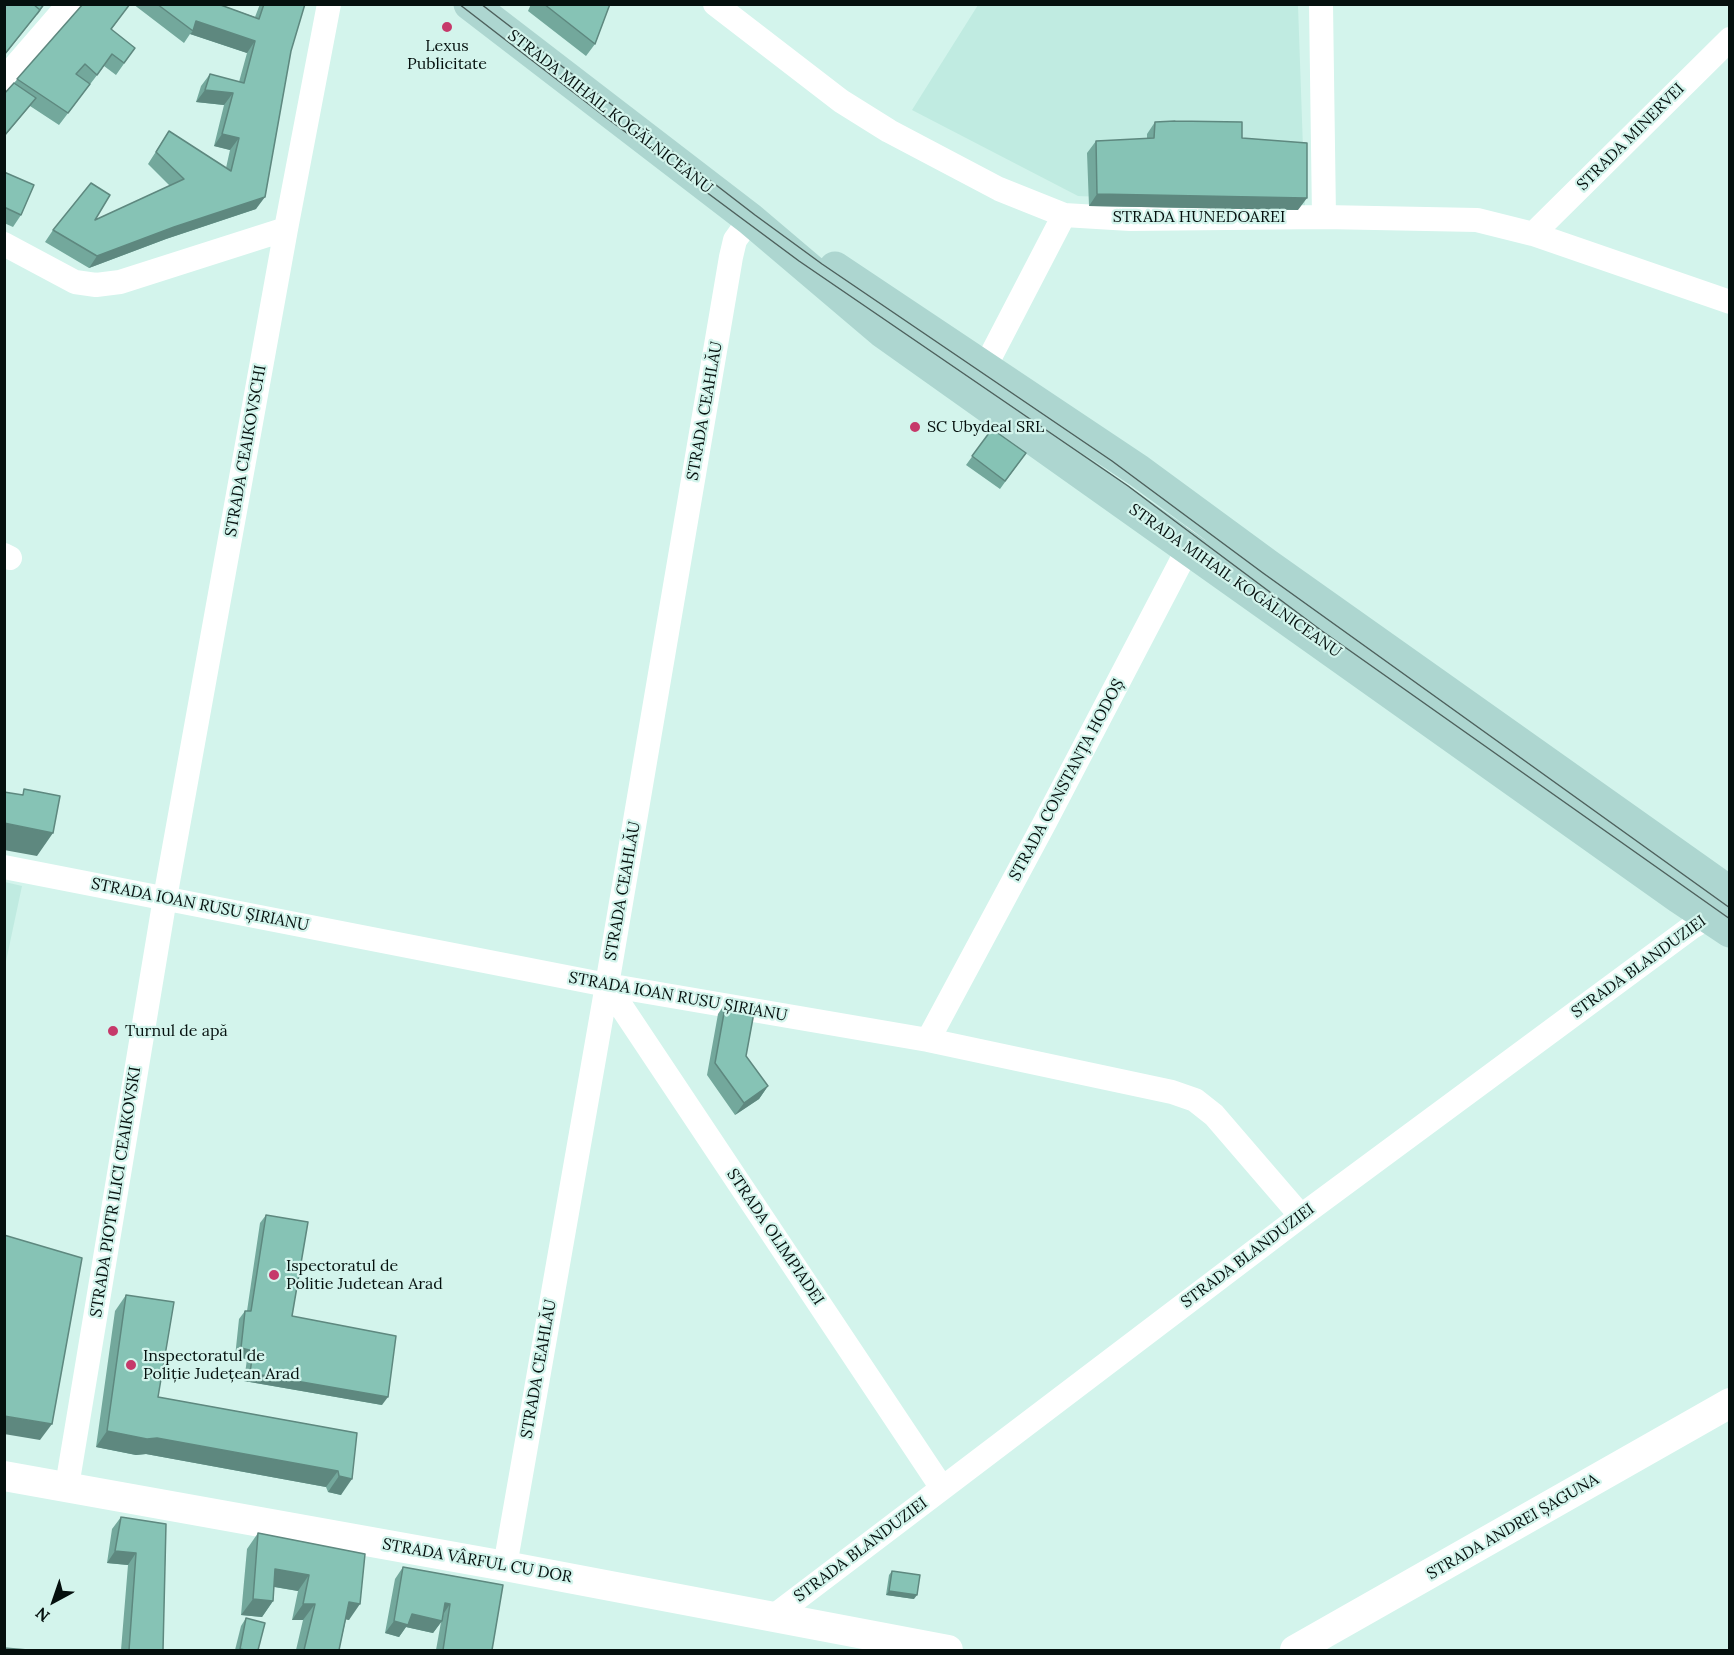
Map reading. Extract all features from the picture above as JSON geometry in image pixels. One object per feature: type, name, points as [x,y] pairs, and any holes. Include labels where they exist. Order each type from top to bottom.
[{"type":"main road","name":"STRADA MIHAIL KOGĂLNICEANU","points":[[479,7],[750,219],[882,331],[1188,548],[1724,912]]},
{"type":"main road","name":"STRADA MIHAIL KOGĂLNICEANU","points":[[750,219],[857,282],[1139,471],[1724,912]]},
{"type":"street","points":[[4,79],[69,4]]},
{"type":"street","name":"STRADA CEAIKOVSCHI","points":[[165,898],[329,4]]},
{"type":"street","name":"STRADA HUNEDOAREI","points":[[715,4],[841,101],[889,131],[999,189],[1064,214],[1130,219],[1324,217],[1477,220],[1533,234],[1730,302]]},
{"type":"street","points":[[1321,4],[1324,217]]},
{"type":"street","name":"STRADA MINERVEI","points":[[1533,234],[1730,39]]},
{"type":"street","points":[[984,369],[1064,214]]},
{"type":"street","name":"STRADA CEAHLĂU","points":[[505,1566],[731,257],[735,240],[750,219]]},
{"type":"street","points":[[4,244],[75,282],[96,285],[120,282],[286,229]]},
{"type":"street","name":"STRADA CONSTANȚA HODOȘ","points":[[928,1040],[1203,519]]},
{"type":"street","name":"STRADA IOAN RUSU ȘIRIANU","points":[[4,867],[607,985],[928,1040],[1172,1092],[1196,1100],[1214,1115],[1301,1216]]},
{"type":"street","name":"STRADA PIOTR ILICI CEAIKOVSKI","points":[[68,1486],[165,898]]},
{"type":"street","name":"STRADA BLANDUZIEI","points":[[774,1616],[1301,1216],[1724,912]]},
{"type":"street","name":"STRADA OLIMPIADEI","points":[[607,985],[942,1488]]},
{"type":"street","name":"STRADA ANDREI ȘAGUNA","points":[[1295,1650],[1730,1403]]},
{"type":"street","name":"STRADA VÂRFUL CU DOR","points":[[4,1476],[505,1566],[948,1650]]},
{"type":"shaded area","points":[[978,5],[1298,5],[1305,206],[1078,196],[912,110]]},
{"type":"shaded area","points":[[4,882],[22,886],[5,966]]},
{"type":"building","points":[[4,4],[33,4],[40,10],[4,55]]},
{"type":"building","points":[[33,4],[44,4],[40,10]]},
{"type":"building","points":[[83,4],[130,4],[111,29],[135,48],[124,63],[112,54],[97,75],[85,64],[76,74],[90,84],[68,113],[17,79]]},
{"type":"building","points":[[157,4],[218,4],[259,19],[264,4],[305,4],[291,51],[265,197],[174,227],[97,256],[53,230],[91,183],[110,195],[95,220],[184,179],[156,152],[169,131],[231,171],[239,138],[222,134],[233,93],[205,90],[210,74],[244,83],[255,41],[196,21],[193,31]]},
{"type":"building","points":[[544,4],[610,4],[595,44]]},
{"type":"building","points":[[14,83],[36,98],[4,136],[4,94]]},
{"type":"building","points":[[1155,122],[1242,122],[1242,138],[1307,143],[1307,198],[1097,194],[1096,141],[1154,138]]},
{"type":"building","points":[[4,172],[34,185],[21,215],[4,207]]},
{"type":"building","points":[[992,429],[1026,453],[1005,481],[972,456]]},
{"type":"building","points":[[24,789],[60,796],[53,833],[4,823],[4,792],[23,795]]},
{"type":"building","points":[[726,1002],[755,1007],[746,1056],[768,1086],[744,1103],[715,1063]]},
{"type":"building","name":"Ispectoratul de Politie Judetean Arad","points":[[266,1215],[308,1222],[292,1316],[396,1336],[388,1397],[250,1373],[253,1351],[241,1348],[245,1311],[251,1311]]},
{"type":"building","points":[[4,1235],[82,1258],[52,1424],[4,1416]]},
{"type":"building","name":"Inspectoratul de Poliție Județean Arad","points":[[126,1295],[174,1302],[158,1397],[357,1433],[352,1479],[339,1476],[338,1471],[107,1431]]},
{"type":"building","points":[[121,1517],[166,1524],[163,1650],[129,1650],[136,1553],[115,1551]]},
{"type":"building","points":[[258,1533],[365,1554],[360,1604],[349,1602],[339,1650],[304,1650],[315,1604],[303,1604],[309,1575],[275,1569],[273,1601],[253,1599]]},
{"type":"building","points":[[403,1567],[503,1585],[492,1650],[443,1650],[450,1604],[445,1603],[442,1621],[412,1614],[408,1625],[394,1621]]},
{"type":"building","points":[[892,1571],[920,1575],[917,1595],[889,1591]]},
{"type":"building","points":[[246,1618],[265,1623],[258,1650],[240,1649]]},
{"type":"building","points":[[4,1648],[28,1650],[4,1650]]},
{"type":"tram line","points":[[459,4],[608,119],[799,261],[1128,486],[1322,631],[1730,919]]},
{"type":"tram line","points":[[481,4],[822,264],[1112,461],[1263,573],[1730,908]]},
{"type":"place","name":"Lexus Publicitate","points":[[447,27]]},
{"type":"place","name":"SC Ubydeal SRL","points":[[915,427]]},
{"type":"place","name":"Turnul de apă","points":[[113,1031]]},
{"type":"place","name":"Ispectoratul de Politie Judetean Arad","points":[[274,1275]]},
{"type":"place","name":"Inspectoratul de Poliție Județean Arad","points":[[131,1365]]}]
